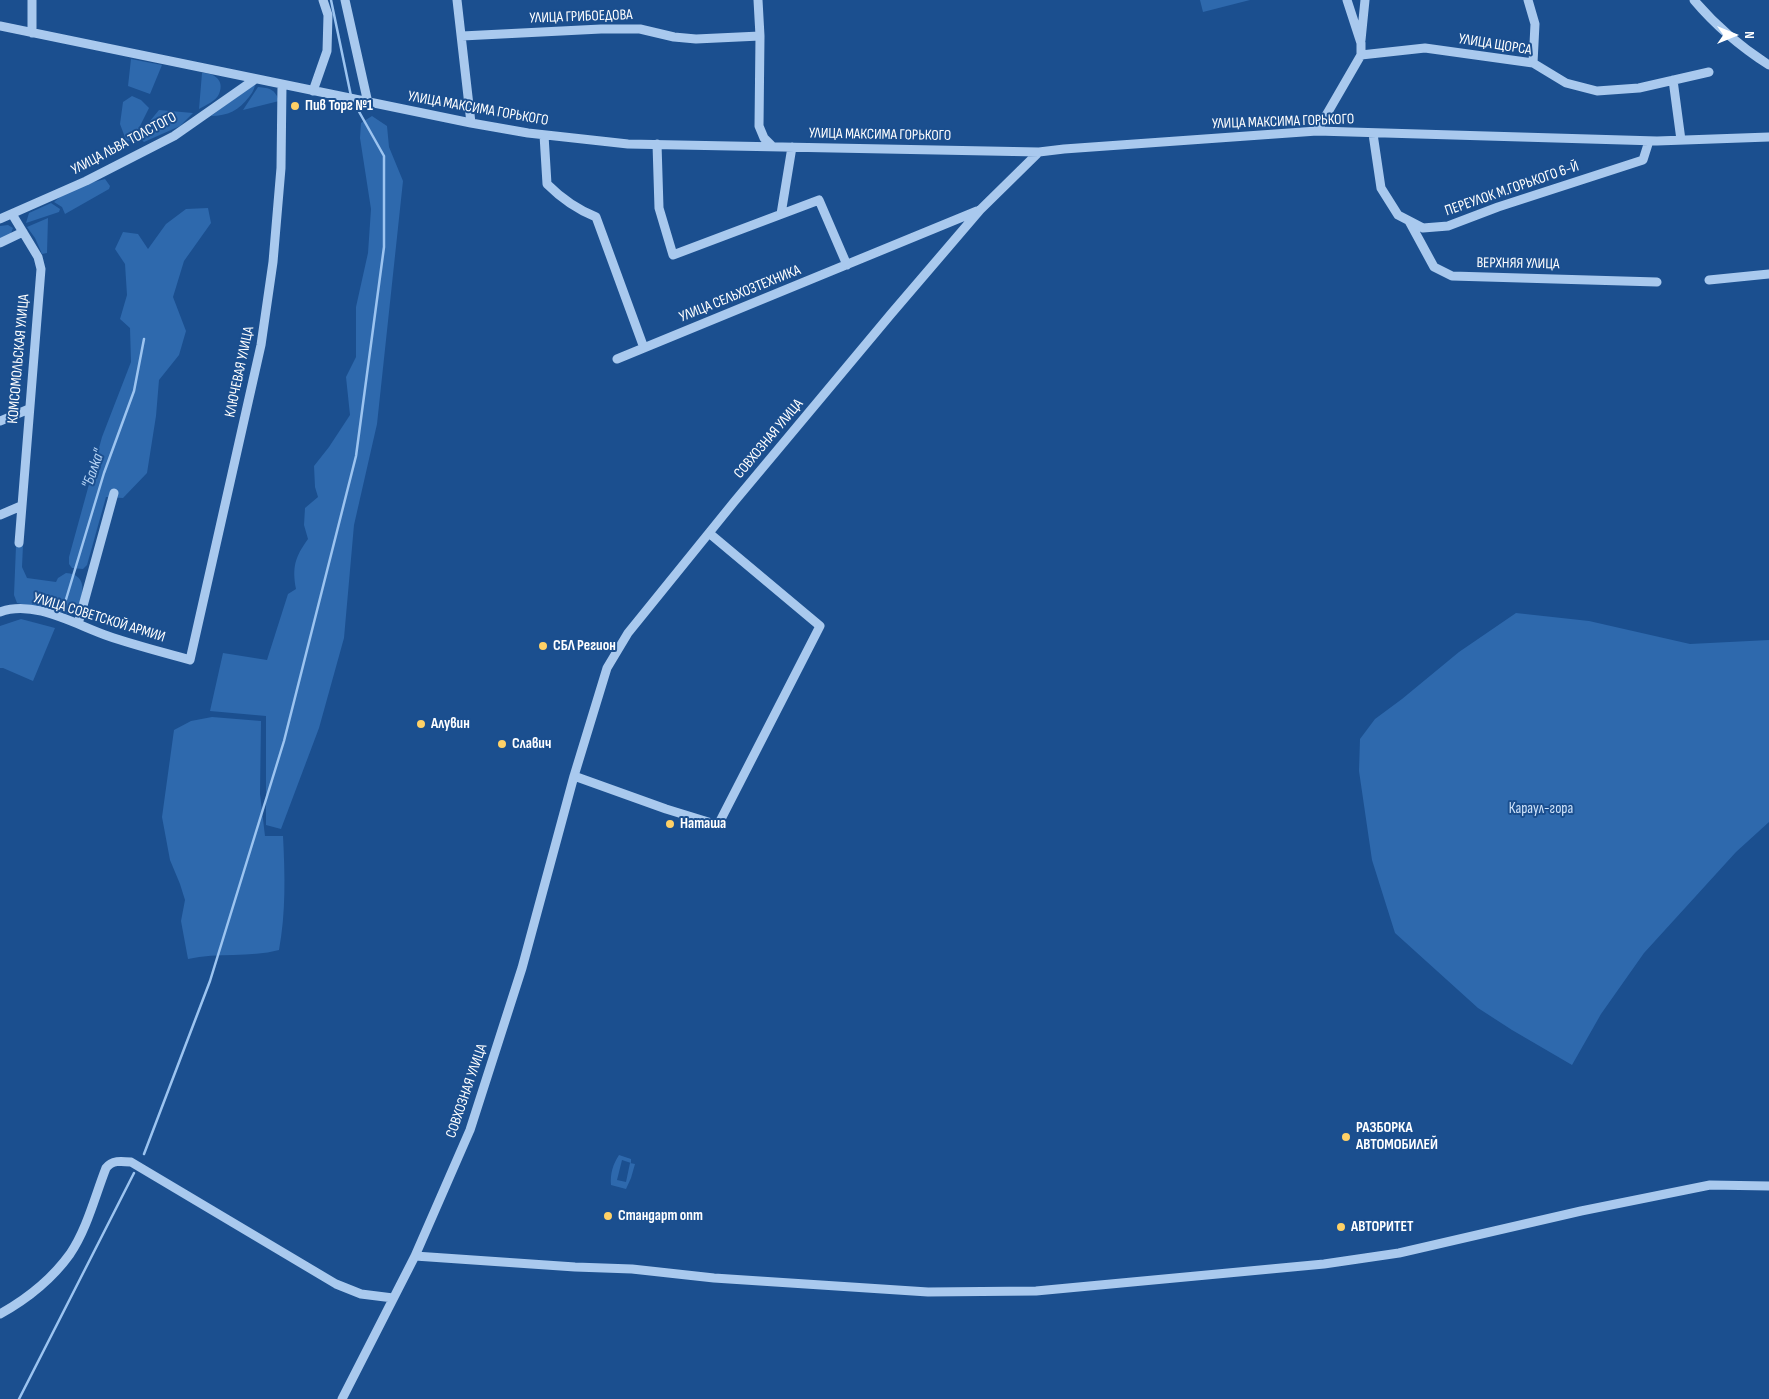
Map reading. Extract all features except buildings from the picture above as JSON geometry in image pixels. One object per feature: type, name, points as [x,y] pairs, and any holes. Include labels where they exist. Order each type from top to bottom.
[{"type":"street","points":[[32,0],[32,33]]},
{"type":"street","points":[[313,91],[326,51],[328,15],[323,0]]},
{"type":"street","points":[[345,0],[368,103]]},
{"type":"street","points":[[457,0],[470,123]]},
{"type":"street","points":[[758,0],[760,36],[759,126],[764,138],[772,146]]},
{"type":"street","points":[[1347,0],[1361,43]]},
{"type":"street","points":[[1318,132],[1361,55],[1365,0]]},
{"type":"street","points":[[1528,0],[1535,24],[1534,63]]},
{"type":"street","points":[[1694,0],[1707,16],[1749,53],[1769,65]]},
{"type":"street","name":"УЛИЦА МАКСИМА ГОРЬКОГО","points":[[0,26],[254,80],[470,123],[544,135],[628,144],[1038,152],[1064,148],[1318,132],[1649,141],[1769,137]]},
{"type":"street","name":"УЛИЦА ГРИБОЕДОВА","points":[[462,36],[601,29],[640,29],[674,37],[696,39],[760,36]]},
{"type":"street","name":"УЛИЦА ЩОРСА","points":[[1361,55],[1425,48],[1534,63],[1566,83],[1597,91],[1639,88],[1709,72]]},
{"type":"street","name":"УЛИЦА ЛЬВА ТОЛСТОГО","points":[[0,219],[86,181],[174,136],[254,80]]},
{"type":"street","points":[[1673,80],[1681,140]]},
{"type":"street","name":"КЛЮЧЕВАЯ УЛИЦА","points":[[190,660],[261,345],[273,262],[281,168],[282,85]]},
{"type":"street","points":[[1373,134],[1381,188],[1398,215],[1408,221]]},
{"type":"street","points":[[544,135],[547,184],[559,197],[576,209],[596,217],[644,348]]},
{"type":"street","name":"ПЕРЕУЛОК М.ГОРЬКОГО 6-Й","points":[[1408,221],[1423,228],[1448,226],[1498,207],[1643,160],[1649,141]]},
{"type":"street","points":[[657,144],[659,208],[673,255],[819,200],[847,265]]},
{"type":"street","points":[[781,214],[792,147]]},
{"type":"street","name":"СОВХОЗНАЯ УЛИЦА","points":[[342,1399],[415,1256],[470,1130],[522,968],[574,776],[606,668],[628,633],[709,532],[908,294],[980,210],[1038,152]]},
{"type":"street","name":"УЛИЦА СЕЛЬХОЗТЕХНИКА","points":[[617,359],[980,210]]},
{"type":"street","name":"КОМСОМОЛЬСКАЯ УЛИЦА","points":[[12,214],[38,257],[41,269],[19,543]]},
{"type":"street","name":"ВЕРХНЯЯ УЛИЦА","points":[[1408,221],[1434,266],[1452,276],[1657,282]]},
{"type":"street","points":[[0,243],[23,232]]},
{"type":"street","points":[[1709,280],[1769,274]]},
{"type":"street","points":[[0,421],[29,409]]},
{"type":"street","points":[[78,624],[114,493]]},
{"type":"street","points":[[0,515],[21,506]]},
{"type":"street","points":[[574,776],[666,809],[718,825],[820,626],[709,532]]},
{"type":"street","name":"УЛИЦА СОВЕТСКОЙ АРМИИ","points":[[0,612],[13,609],[30,609],[78,624],[107,636],[190,660]]},
{"type":"street","points":[[0,1314],[18,1304],[35,1291],[70,1253],[81,1233],[106,1168],[109,1164],[122,1161],[131,1162],[336,1284],[361,1294],[393,1298]]},
{"type":"street","points":[[415,1256],[632,1269],[714,1278],[928,1292],[1036,1291],[1324,1264],[1390,1254],[1581,1211],[1710,1185],[1769,1186]]},
{"type":"green space","points":[[1200,0],[1250,0],[1203,12]]},
{"type":"green space","points":[[131,59],[162,65],[150,94],[128,86]]},
{"type":"green space","points":[[202,73],[211,74],[217,78],[221,85],[216,99],[199,109]]},
{"type":"green space","points":[[255,83],[251,94],[237,109],[223,115],[211,116]]},
{"type":"green space","points":[[258,87],[272,90],[279,101],[243,110]]},
{"type":"green space","points":[[132,96],[141,100],[149,108],[134,138],[130,141],[126,140],[120,124],[123,102]]},
{"type":"green space","points":[[159,110],[193,113],[180,126],[144,142],[141,139],[150,121]]},
{"type":"green space","points":[[372,116],[387,126],[389,147],[403,181],[377,424],[354,525],[344,638],[319,728],[281,829],[266,825],[266,716],[210,711],[223,653],[267,660],[288,594],[296,589],[294,574],[297,557],[308,539],[304,525],[305,508],[318,497],[315,487],[314,466],[350,415],[346,377],[356,357],[356,307],[368,253],[371,209],[360,138],[361,123]]},
{"type":"green space","points":[[105,179],[110,186],[109,189],[65,214],[62,207],[54,202],[71,191]]},
{"type":"green space","points":[[51,203],[60,209],[59,212],[26,223],[29,213]]},
{"type":"green space","points":[[208,208],[211,223],[184,261],[173,297],[186,331],[179,355],[159,380],[156,416],[147,473],[123,498],[106,497],[87,565],[83,569],[72,568],[69,564],[69,557],[102,437],[131,362],[130,328],[120,319],[127,295],[125,264],[115,249],[123,232],[138,234],[148,249],[166,224],[186,209]]},
{"type":"green space","points":[[48,218],[47,253],[42,254],[35,238],[27,227]]},
{"type":"green space","points":[[8,225],[13,228],[11,233],[0,241],[0,226]]},
{"type":"green space","points":[[23,545],[22,567],[27,578],[56,582],[58,578],[66,573],[79,578],[82,593],[77,612],[69,614],[17,603],[14,595],[16,546]]},
{"type":"green space","name":"Караул-гора","points":[[1516,613],[1589,621],[1690,644],[1769,640],[1769,822],[1736,852],[1644,953],[1601,1014],[1572,1065],[1478,1008],[1395,933],[1372,860],[1359,771],[1360,739],[1375,719],[1459,652]]},
{"type":"green space","points":[[21,619],[55,628],[33,681],[0,668],[0,626]]},
{"type":"green space","points":[[212,717],[261,721],[260,794],[265,836],[283,836],[283,922],[279,950],[256,954],[188,959],[181,921],[185,900],[170,860],[162,817],[174,730],[191,721]]},
{"type":"green space","points":[[619,1155],[631,1159],[631,1163],[622,1160],[617,1180],[626,1182],[630,1163],[635,1164],[626,1189],[611,1185],[612,1169]]},
{"type":"waterway","points":[[331,0],[351,96]]},
{"type":"waterway","points":[[144,1154],[210,981],[284,741],[356,456],[384,247],[384,156],[353,101]]},
{"type":"waterway","name":"\"Балка\"","points":[[64,606],[104,473],[134,391],[144,339]]},
{"type":"waterway","points":[[19,1399],[134,1173]]},
{"type":"place","name":"Пив Торг №1","points":[[295,106]]},
{"type":"place","name":"СБЛ Регион","points":[[543,646]]},
{"type":"place","name":"Алувин","points":[[421,724]]},
{"type":"place","name":"Славич","points":[[502,744]]},
{"type":"place","name":"Наташа","points":[[670,824]]},
{"type":"place","name":"РАЗБОРКА АВТОМОБИЛЕЙ","points":[[1346,1137]]},
{"type":"place","name":"Стандарт опт","points":[[608,1216]]},
{"type":"place","name":"АВТОРИТЕТ","points":[[1341,1227]]}]
